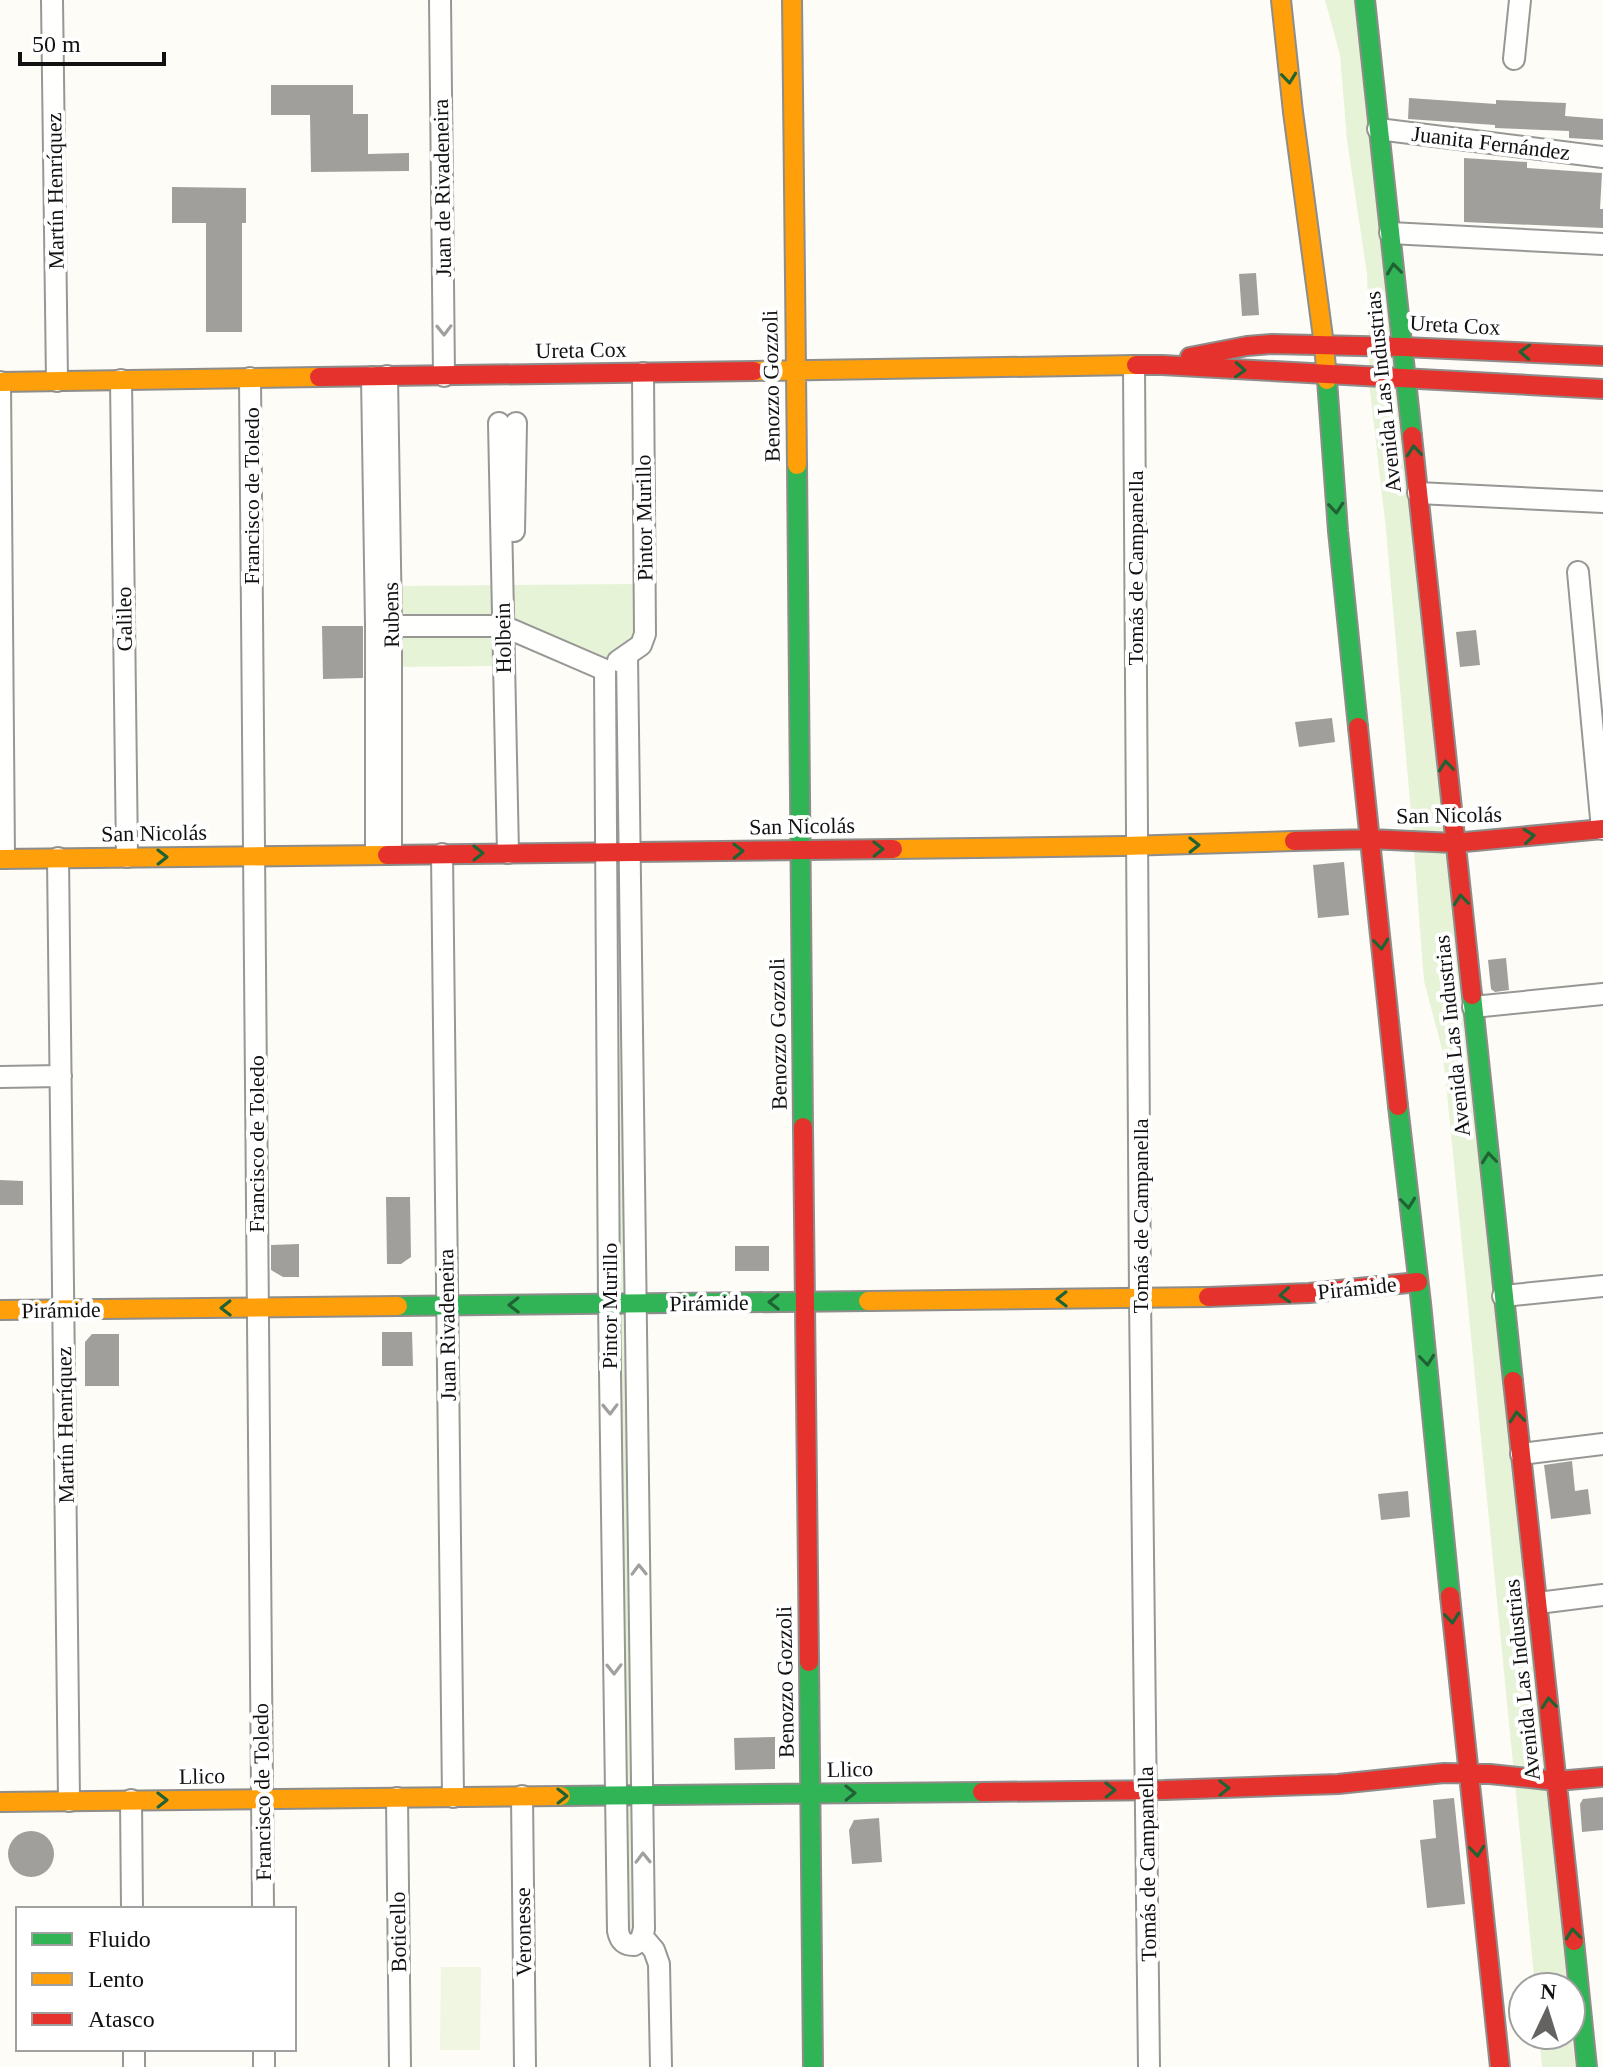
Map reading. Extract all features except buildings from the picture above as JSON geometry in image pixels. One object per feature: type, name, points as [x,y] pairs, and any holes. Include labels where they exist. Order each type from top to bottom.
[{"type":"street","name":"Martín Henríquez","points":[[52,0],[57,381]]},
{"type":"street","name":"Juan de Rivadeneira","points":[[440,0],[444,376]]},
{"type":"street","name":"Benozzo Gozzoli","points":[[792,0],[813,2067]]},
{"type":"street","points":[[1281,0],[1324,345],[1338,531],[1500,2067]]},
{"type":"street","name":"Avenida Las Industrias","points":[[1365,0],[1587,2067]]},
{"type":"street","points":[[1514,59],[1520,0]]},
{"type":"street","name":"Juanita Fernández","points":[[1378,129],[1603,157]]},
{"type":"street","points":[[1390,233],[1603,244]]},
{"type":"street","name":"Ureta Cox","points":[[1162,365],[1247,346],[1272,344],[1603,356]]},
{"type":"street","name":"Ureta Cox","points":[[0,382],[1162,365],[1603,389]]},
{"type":"street","name":"Tomás de Campanella","points":[[1134,366],[1149,2067]]},
{"type":"street","name":"Pintor Murillo","points":[[627,655],[642,1936],[638,1943],[625,1944],[618,1931],[615,1795],[605,670],[641,645],[645,634],[643,373]]},
{"type":"street","name":"Rubens","points":[[380,376],[391,626],[383,854]]},
{"type":"street","name":"Rubens","points":[[380,376],[376,625],[383,854]]},
{"type":"street","name":"Francisco de Toledo","points":[[250,378],[263,1907]]},
{"type":"street","name":"Galileo","points":[[121,380],[127,857]]},
{"type":"street","points":[[0,382],[2,858]]},
{"type":"street","name":"Holbein","points":[[508,423],[508,853]]},
{"type":"street","points":[[1418,493],[1603,502]]},
{"type":"street","points":[[1578,572],[1603,829]]},
{"type":"street","points":[[391,626],[507,627],[605,670]]},
{"type":"street","name":"San Nicolás","points":[[2,858],[1138,846],[1370,839],[1454,843],[1603,829]]},
{"type":"street","name":"Juan Rivadeneira","points":[[442,854],[453,1797]]},
{"type":"street","name":"Martín Henríquez","points":[[58,858],[69,1801]]},
{"type":"street","points":[[1473,1007],[1603,994]]},
{"type":"street","points":[[0,1077],[61,1076]]},
{"type":"street","name":"Pirámide","points":[[0,1310],[1275,1296],[1418,1282]]},
{"type":"street","points":[[1503,1296],[1603,1286]]},
{"type":"street","points":[[1521,1454],[1603,1444]]},
{"type":"street","points":[[1538,1603],[1603,1595]]},
{"type":"street","name":"Llico","points":[[0,1802],[1146,1790],[1323,1785],[1444,1773],[1557,1781],[1603,1777]]},
{"type":"street","name":"Veronesse","points":[[522,1796],[525,2067]]},
{"type":"street","name":"Boticello","points":[[397,1798],[400,2067]]},
{"type":"street","points":[[131,1800],[132,1907]]},
{"type":"street","name":"Pintor Murillo","points":[[642,1936],[654,1950],[659,1964],[661,2067]]},
{"type":"green space","points":[[1325,0],[1359,0],[1567,1971],[1533,1971],[1446,1083],[1442,1049],[1424,981],[1386,530],[1370,391],[1367,274],[1347,140],[1340,55]]},
{"type":"green space","points":[[639,584],[638,639],[603,666],[509,621],[395,623],[394,586]]},
{"type":"green space","points":[[498,633],[498,666],[395,667],[394,635]]},
{"type":"green space","points":[[617,668],[635,1937],[626,1937],[610,672]]},
{"type":"green space","points":[[441,1967],[481,1967],[480,2050],[440,2050]]},
{"type":"green space","points":[[1540,2051],[1574,2051],[1576,2067],[1542,2067]]},
{"type":"traffic: fast","points":[[1365,0],[1412,436]]},
{"type":"traffic: fast","points":[[1327,380],[1338,531],[1358,727]]},
{"type":"traffic: fast","points":[[797,465],[803,1127]]},
{"type":"traffic: fast","points":[[1472,995],[1513,1381]]},
{"type":"traffic: fast","points":[[1398,1106],[1450,1596]]},
{"type":"traffic: fast","points":[[398,1306],[868,1301]]},
{"type":"traffic: fast","points":[[809,1662],[813,2067]]},
{"type":"traffic: fast","points":[[561,1796],[982,1792]]},
{"type":"traffic: fast","points":[[1574,1941],[1587,2067]]},
{"type":"traffic: slow","points":[[792,0],[797,465]]},
{"type":"traffic: slow","points":[[1281,0],[1327,380]]},
{"type":"traffic: slow","points":[[754,371],[1136,365]]},
{"type":"traffic: slow","points":[[0,382],[319,377]]},
{"type":"traffic: slow","points":[[893,849],[1294,841]]},
{"type":"traffic: slow","points":[[0,859],[387,855]]},
{"type":"traffic: slow","points":[[868,1301],[1208,1297]]},
{"type":"traffic: slow","points":[[0,1310],[398,1306]]},
{"type":"traffic: slow","points":[[0,1802],[561,1796]]},
{"type":"traffic: jam","points":[[1190,357],[1272,344],[1603,356]]},
{"type":"traffic: jam","points":[[1136,365],[1603,389]]},
{"type":"traffic: jam","points":[[319,377],[754,371]]},
{"type":"traffic: jam","points":[[1412,436],[1472,995]]},
{"type":"traffic: jam","points":[[1358,727],[1398,1106]]},
{"type":"traffic: jam","points":[[1294,841],[1370,839],[1454,843],[1603,829]]},
{"type":"traffic: jam","points":[[387,855],[893,849]]},
{"type":"traffic: jam","points":[[803,1127],[809,1662]]},
{"type":"traffic: jam","points":[[1208,1297],[1309,1293],[1418,1282]]},
{"type":"traffic: jam","points":[[1513,1381],[1574,1941]]},
{"type":"traffic: jam","points":[[1450,1596],[1500,2067]]},
{"type":"traffic: jam","points":[[982,1792],[1338,1784],[1444,1773],[1557,1781],[1603,1777]]}]
